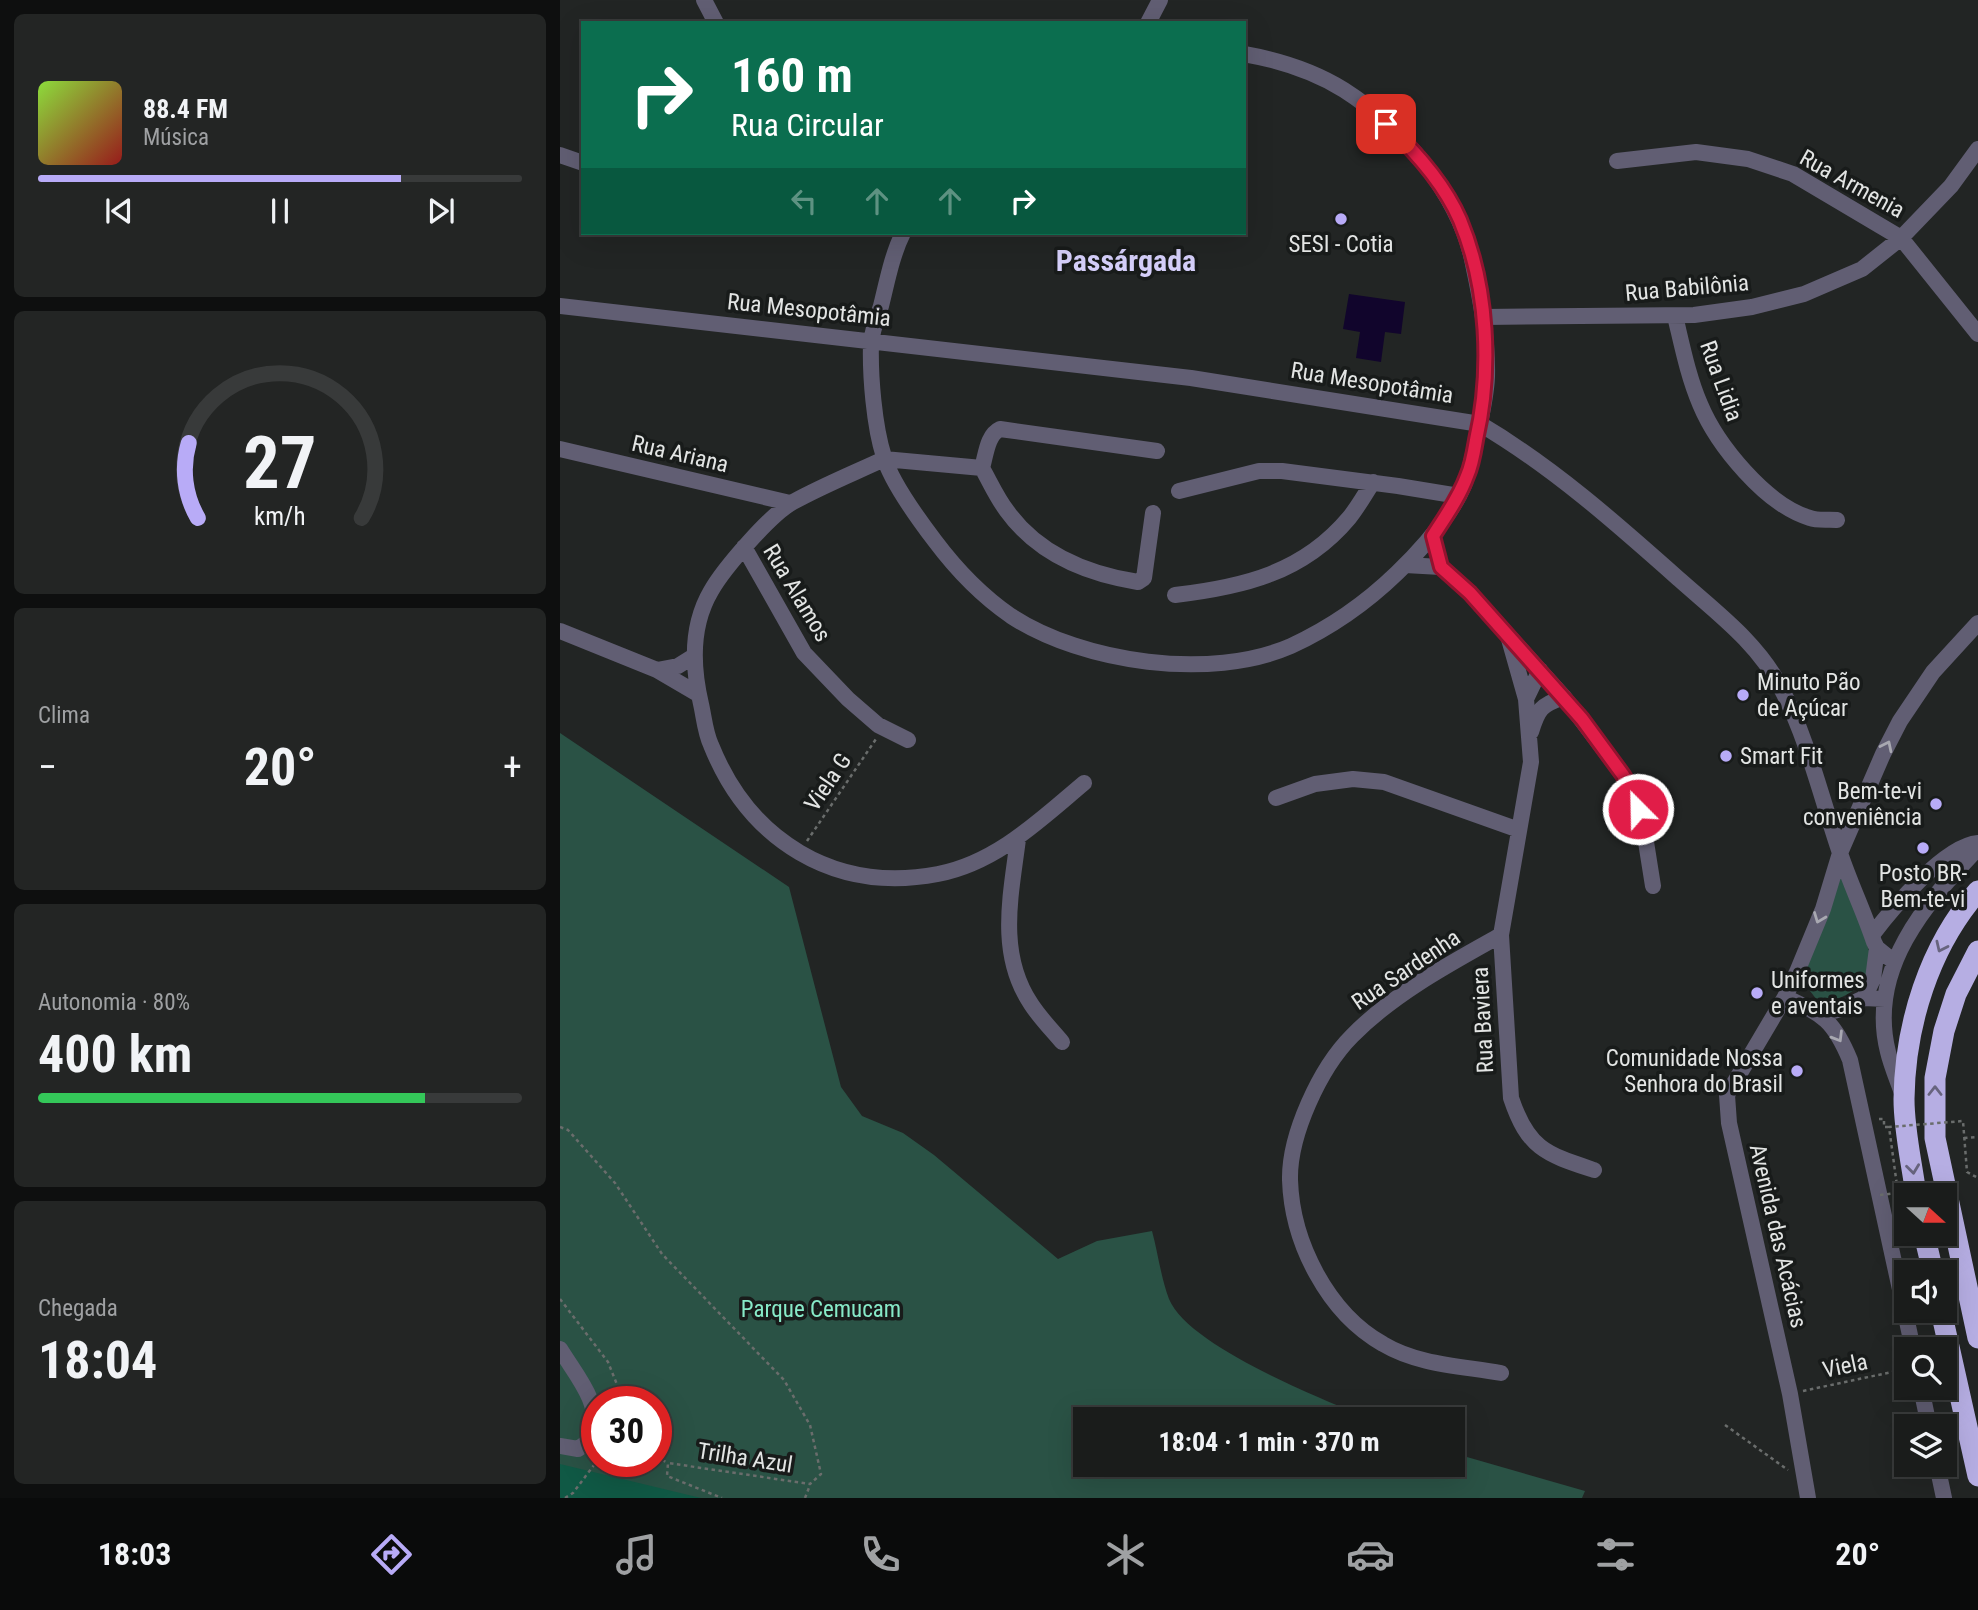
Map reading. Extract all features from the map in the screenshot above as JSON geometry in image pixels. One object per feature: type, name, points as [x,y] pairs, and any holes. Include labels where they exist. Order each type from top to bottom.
[{"type":"highway","points":[[1914,1183],[1904,1100],[1910,1034],[1925,982],[1944,940],[1966,904],[1978,891]]},
{"type":"highway","points":[[1978,951],[1956,994],[1944,1031],[1935,1078],[1935,1138],[1978,1338]]},
{"type":"highway","points":[[1944,1323],[1978,1476]]},
{"type":"street","points":[[704,0],[715,21]]},
{"type":"street","points":[[1149,20],[1160,0]]},
{"type":"street","points":[[902,235],[871,340],[875,410],[884,459],[916,516],[947,557],[979,590],[1011,615],[1040,632],[1092,651],[1116,656],[1192,664],[1238,661],[1288,647],[1321,630],[1372,597],[1405,565],[1433,536],[1458,496],[1469,474],[1487,379],[1483,317],[1470,248],[1459,218],[1428,167],[1405,141],[1346,92],[1321,78],[1246,55]]},
{"type":"street","name":"Rua Babilônia","points":[[1483,317],[1675,316],[1752,307],[1804,294],[1862,269],[1901,238],[1951,186],[1978,149]]},
{"type":"street","name":"Rua Armenia","points":[[1617,161],[1696,152],[1748,159],[1793,174],[1901,238],[1978,334]]},
{"type":"street","points":[[560,155],[581,162]]},
{"type":"street","name":"Rua Mesopotâmia","points":[[560,306],[1191,377],[1480,424],[1519,447],[1556,475],[1655,558],[1752,645],[1780,687],[1812,762],[1840,853],[1875,942],[1893,961]]},
{"type":"street","name":"Rua Lidia","points":[[1675,316],[1700,404],[1722,446],[1749,475],[1786,506],[1811,519],[1837,520]]},
{"type":"street","points":[[1153,513],[1144,578],[1138,582],[1117,579],[1078,567],[1055,556],[1034,540],[1007,511],[982,468],[990,438],[1000,429],[1157,451]]},
{"type":"street","name":"Rua Ariana","points":[[560,449],[790,503]]},
{"type":"street","points":[[982,468],[884,459],[790,503],[744,547],[711,590],[701,612],[695,638],[695,674],[709,741],[723,773],[777,837],[799,854],[826,868],[856,875],[898,878],[937,874],[961,867],[1018,839],[1084,783]]},
{"type":"street","points":[[1179,491],[1259,471],[1282,471],[1458,496]]},
{"type":"street","points":[[1175,595],[1225,589],[1269,576],[1303,559],[1323,544],[1349,518],[1373,482]]},
{"type":"street","points":[[1433,536],[1441,567],[1470,593],[1564,697],[1623,775],[1634,794],[1653,886]]},
{"type":"street","name":"Rua Alamos","points":[[744,547],[804,653],[848,699],[883,728],[908,740]]},
{"type":"street","points":[[1405,565],[1441,567]]},
{"type":"street","name":"Avenida das Acácias","points":[[1808,1498],[1790,1394],[1727,1109],[1727,1095],[1785,998],[1823,909],[1840,853],[1900,721],[1933,672],[1978,623]]},
{"type":"street","points":[[560,631],[657,670],[698,694]]},
{"type":"street","name":"Rua Baviera","points":[[1507,633],[1526,699],[1531,762],[1501,936],[1511,1098],[1518,1119],[1530,1139],[1553,1156],[1594,1170]]},
{"type":"street","points":[[657,670],[678,666],[695,656]]},
{"type":"street","points":[[1526,699],[1540,670]]},
{"type":"street","points":[[1530,737],[1536,715],[1542,707],[1564,697]]},
{"type":"street","points":[[1276,798],[1315,784],[1353,779],[1384,782],[1519,830]]},
{"type":"street","points":[[1018,839],[1007,929],[1009,948],[1029,1001],[1062,1042]]},
{"type":"street","points":[[1864,998],[1873,979],[1875,942],[1908,890],[1962,847],[1978,846]]},
{"type":"street","points":[[1904,1100],[1887,1050],[1885,999],[1888,978],[1893,961],[1915,924],[1942,886],[1978,846]]},
{"type":"street","name":"Rua Sardenha","points":[[1501,936],[1421,982],[1380,1010],[1350,1037],[1322,1075],[1295,1141],[1290,1179],[1296,1224],[1317,1274],[1346,1318],[1382,1344],[1413,1358],[1501,1373]]},
{"type":"street","points":[[1785,998],[1820,1014],[1842,1042],[1850,1060],[1910,1337]]},
{"type":"street","points":[[1820,1014],[1838,1010],[1864,998],[1885,999]]},
{"type":"street","points":[[560,1349],[587,1391],[596,1414],[593,1438],[578,1449],[560,1446]]},
{"type":"street","points":[[1940,1477],[1944,1498]]},
{"type":"path","name":"Viela G","points":[[799,854],[883,728]]},
{"type":"path","points":[[1884,1119],[1884,1127],[1963,1121],[1967,1172],[1978,1178]]},
{"type":"path","name":"Trilha Azul","points":[[560,1127],[568,1130],[615,1183],[662,1254],[784,1380],[810,1425],[821,1474],[810,1483],[672,1464]]},
{"type":"path","points":[[1880,1195],[1898,1192],[1889,1127]]},
{"type":"path","points":[[1964,1138],[1978,1137]]},
{"type":"path","points":[[560,1299],[608,1362],[618,1386]]},
{"type":"path","name":"Viela","points":[[1790,1394],[1894,1372]]},
{"type":"path","points":[[1725,1425],[1804,1481]]},
{"type":"path","points":[[565,1498],[573,1493],[585,1477]]},
{"type":"path","name":"Trilha Azul","points":[[670,1477],[722,1498]]},
{"type":"path","points":[[805,1498],[810,1483]]},
{"type":"green space","name":"Parque Cemucam","points":[[560,733],[789,887],[841,1087],[862,1116],[903,1133],[934,1155],[1058,1259],[1097,1241],[1152,1231],[1169,1299],[1181,1317],[1202,1335],[1259,1370],[1342,1407],[1073,1407],[1073,1477],[1465,1477],[1465,1456],[1585,1491],[1582,1498],[560,1498]]},
{"type":"green space","points":[[1836,874],[1849,886],[1870,954],[1869,979],[1846,995],[1820,1004],[1807,987],[1805,972]]},
{"type":"green space","points":[[560,1464],[581,1469],[581,1477],[614,1477],[701,1498],[560,1498]]},
{"type":"shaded area","points":[[1349,294],[1405,302],[1401,334],[1385,332],[1381,362],[1356,358],[1360,332],[1343,329]]},
{"type":"place","name":"SESI - Cotia","points":[[1341,219]]},
{"type":"place","name":"Minuto Pão de Açúcar","points":[[1743,695]]},
{"type":"place","name":"Smart Fit","points":[[1726,756]]},
{"type":"place","name":"Bem-te-vi conveniência","points":[[1936,804]]},
{"type":"place","name":"Posto BR- Bem-te-vi","points":[[1923,848]]},
{"type":"place","name":"Uniformes e aventais","points":[[1757,993]]},
{"type":"place","name":"Comunidade Nossa Senhora do Brasil","points":[[1797,1071]]},
{"type":"district","name":"Passárgada","points":[[1126,260]]},
{"type":"route","points":[[1386,124],[1428,167],[1459,218],[1470,248],[1483,317],[1487,379],[1480,424],[1469,474],[1433,536],[1441,567],[1470,593],[1582,719],[1623,775],[1634,794],[1638,809]]}]
